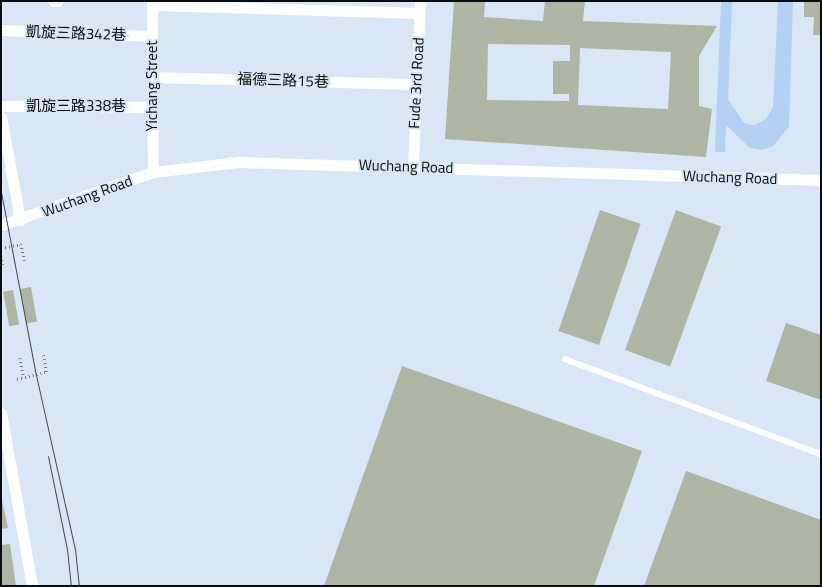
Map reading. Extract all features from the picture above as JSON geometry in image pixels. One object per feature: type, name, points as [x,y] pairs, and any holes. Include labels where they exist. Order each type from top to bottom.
[{"type":"street","name":"Fude 3rd Road","points":[[413,166],[414,84],[420,1]]},
{"type":"street","points":[[152,3],[419,13]]},
{"type":"street","name":"Yichang Street","points":[[152,3],[150,107],[153,172]]},
{"type":"street","name":"凱旋三路342巷","points":[[1,30],[152,36]]},
{"type":"street","name":"福德三路15巷","points":[[151,77],[414,84]]},
{"type":"street","name":"凱旋三路338巷","points":[[1,106],[150,107]]},
{"type":"street","points":[[1,117],[20,220]]},
{"type":"street","name":"Wuchang Road","points":[[1,226],[153,172],[266,161],[821,180]]},
{"type":"street","points":[[1,413],[3,433],[32,586]]},
{"type":"lane","points":[[566,360],[821,454]]},
{"type":"path","points":[[1,248],[21,244],[25,261]]},
{"type":"path","points":[[1,256],[3,266]]},
{"type":"path","points":[[17,379],[46,372],[42,353]]},
{"type":"path","points":[[20,358],[24,378]]},
{"type":"shaded area","points":[[721,1],[732,1],[728,99],[744,123],[754,125],[766,119],[773,107],[778,1],[793,1],[789,127],[773,146],[762,150],[750,148],[726,125],[725,152],[715,152]]},
{"type":"building","points":[[454,1],[485,1],[484,17],[543,21],[545,1],[585,1],[583,21],[717,26],[699,56],[699,106],[712,109],[706,157],[445,139]],"holes":[[[488,44],[570,45],[570,61],[553,61],[553,94],[569,94],[569,101],[487,100]],[[580,48],[671,52],[668,109],[578,105]]]},
{"type":"building","points":[[804,1],[821,1],[821,35],[813,35],[814,17],[804,17]]},
{"type":"building","points":[[600,210],[641,224],[599,345],[558,331]]},
{"type":"building","points":[[676,210],[721,226],[670,366],[625,350]]},
{"type":"building","points":[[31,287],[37,321],[26,323],[20,289]]},
{"type":"building","points":[[13,290],[19,324],[9,326],[3,292]]},
{"type":"building","points":[[786,323],[821,335],[821,400],[766,381]]},
{"type":"building","points":[[402,366],[642,451],[594,586],[324,586]]},
{"type":"building","points":[[686,471],[821,520],[820,586],[644,586]]},
{"type":"building","points":[[1,496],[8,528],[1,529]]},
{"type":"building","points":[[10,544],[16,586],[1,586],[1,545]]},
{"type":"tram line","points":[[1,192],[36,375],[75,549],[79,586]]},
{"type":"tram line","points":[[48,456],[67,549],[71,586]]}]
